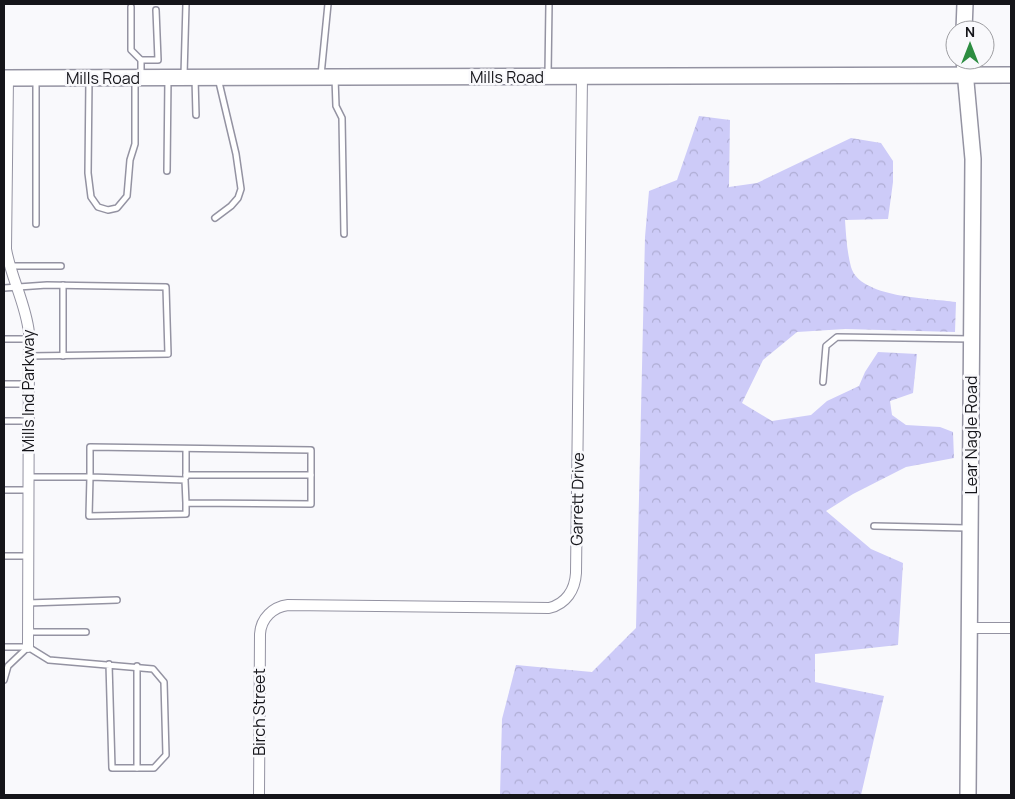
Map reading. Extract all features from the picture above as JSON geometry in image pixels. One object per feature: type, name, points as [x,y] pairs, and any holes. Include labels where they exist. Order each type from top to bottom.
[{"type":"street","points":[[964,4],[964,20]]},
{"type":"street","name":"Lear Nagle Road","points":[[964,70],[973,159],[968,795]]},
{"type":"street","name":"Mills Road","points":[[6,78],[1011,75]]},
{"type":"street","name":"Garrett Drive","points":[[260,628],[270,613],[285,605],[549,608],[561,603],[571,593],[576,573],[582,77]]},
{"type":"street","name":"Mills Ind Parkway","points":[[6,78],[6,239],[9,266],[26,312],[29,339],[28,648]]},
{"type":"street","name":"Birch Street","points":[[259,795],[260,628]]},
{"type":"street","points":[[969,628],[1011,628]]},
{"type":"lane","points":[[167,171],[183,78],[186,4]]},
{"type":"lane","points":[[328,4],[328,78],[336,106],[342,118],[344,234]]},
{"type":"lane","points":[[548,77],[549,4]]},
{"type":"lane","points":[[131,7],[131,50],[141,60],[158,60],[156,10]]},
{"type":"lane","points":[[89,78],[88,172],[91,197],[98,207],[108,210],[117,208],[127,196],[130,160],[135,144],[138,78],[141,60]]},
{"type":"lane","points":[[36,78],[36,224]]},
{"type":"lane","points":[[183,78],[196,115]]},
{"type":"lane","points":[[215,218],[238,198],[241,189],[236,154],[218,78]]},
{"type":"lane","points":[[9,266],[61,266]]},
{"type":"lane","points":[[63,285],[64,356]]},
{"type":"lane","points":[[4,288],[63,285],[166,287],[168,354],[29,356]]},
{"type":"lane","points":[[823,382],[826,346],[837,337],[972,339]]},
{"type":"lane","points":[[4,339],[29,339]]},
{"type":"lane","points":[[4,384],[29,384]]},
{"type":"lane","points":[[4,421],[28,421]]},
{"type":"lane","points":[[186,449],[186,478],[186,503],[186,514],[90,516],[90,447],[311,450],[311,504],[186,503]]},
{"type":"lane","points":[[28,477],[186,478],[311,475]]},
{"type":"lane","points":[[4,490],[28,490]]},
{"type":"lane","points":[[874,526],[970,528]]},
{"type":"lane","points":[[4,556],[28,556]]},
{"type":"lane","points":[[28,603],[117,600]]},
{"type":"lane","points":[[28,632],[86,632]]},
{"type":"lane","points":[[4,647],[28,648],[49,660],[109,664],[137,666],[153,669],[164,682],[166,755],[154,768],[112,768],[109,664]]},
{"type":"lane","points":[[4,680],[8,666],[28,648]]},
{"type":"lane","points":[[137,666],[137,768]]},
{"type":"green space","points":[[699,116],[730,120],[729,187],[757,183],[851,138],[881,143],[893,161],[893,182],[888,219],[845,220],[851,267],[857,277],[867,285],[881,291],[896,295],[956,302],[955,332],[845,329],[797,332],[763,360],[742,403],[772,421],[811,415],[827,401],[859,386],[865,372],[878,352],[917,354],[913,393],[890,401],[892,415],[906,425],[940,427],[953,432],[954,458],[906,467],[853,494],[826,511],[871,549],[903,563],[898,645],[815,654],[815,682],[884,696],[861,795],[500,795],[502,719],[516,665],[592,672],[636,628],[645,237],[649,191],[677,180]]}]
